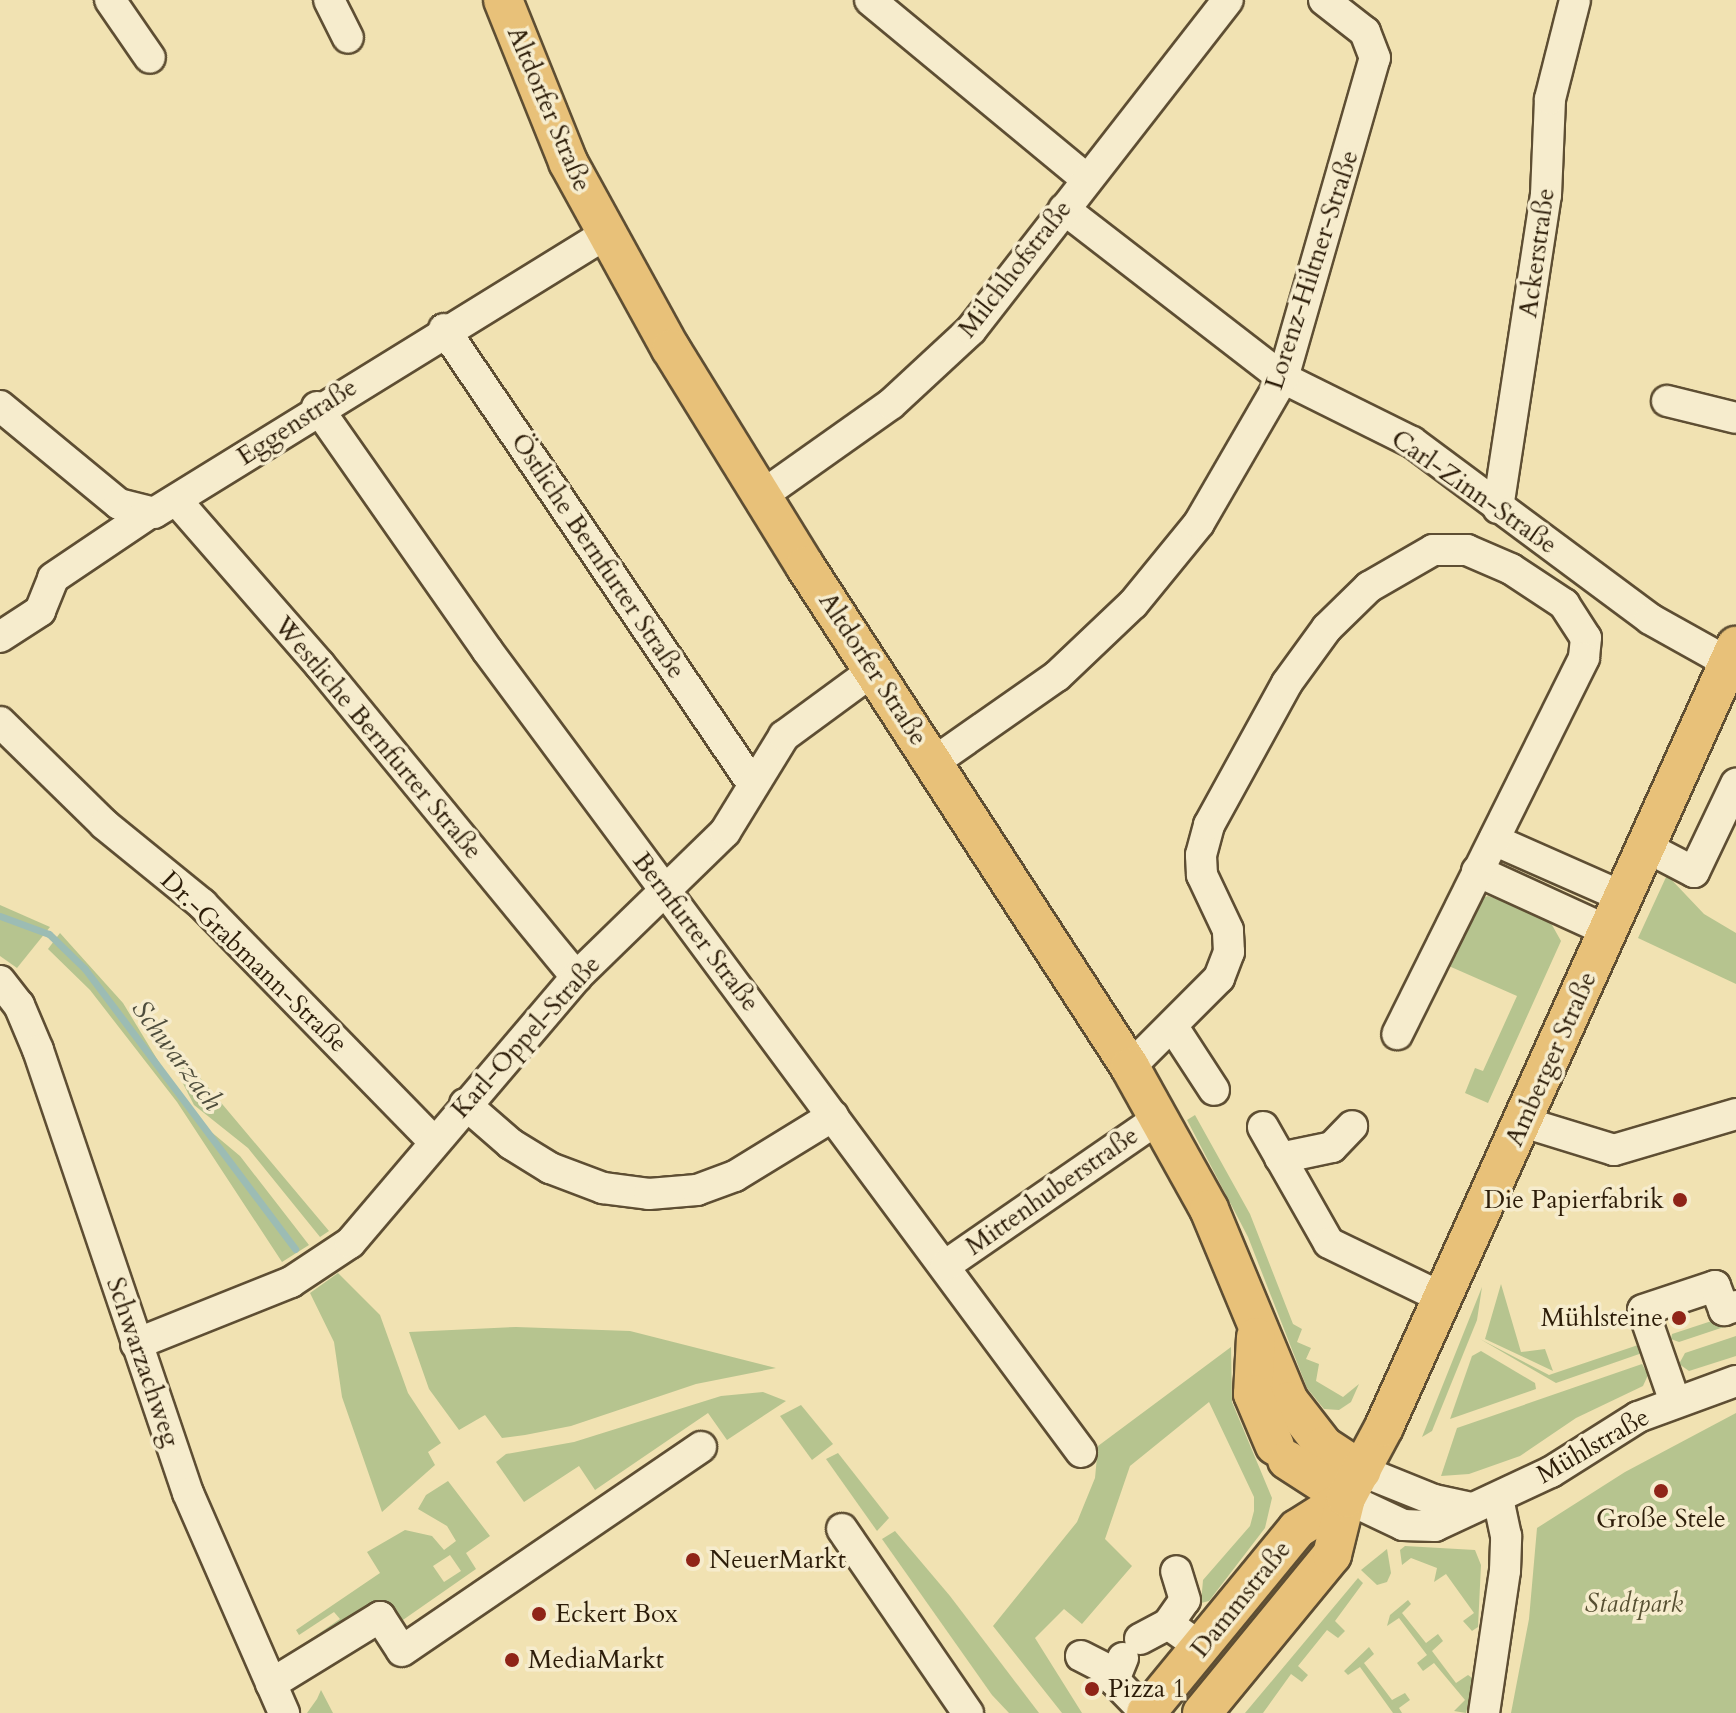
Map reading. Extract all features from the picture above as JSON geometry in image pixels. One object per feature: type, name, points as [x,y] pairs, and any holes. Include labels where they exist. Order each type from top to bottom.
[{"type":"main road","name":"Altdorfer Straße","points":[[503,0],[568,162],[606,234],[761,496],[1130,1067],[1209,1209],[1282,1388],[1310,1432],[1335,1456],[1354,1485]]},
{"type":"main road","name":"Amberger Straße","points":[[1354,1485],[1443,1298],[1732,654]]},
{"type":"main road","name":"Altdorfer Straße","points":[[1257,1331],[1253,1394],[1281,1453],[1354,1485]]},
{"type":"main road","name":"Dammstraße","points":[[1146,1713],[1297,1529],[1354,1485]]},
{"type":"main road","name":"Dammstraße","points":[[1202,1713],[1332,1555],[1354,1485]]},
{"type":"street","points":[[110,0],[150,58]]},
{"type":"street","points":[[329,0],[348,38]]},
{"type":"street","points":[[870,0],[1086,179]]},
{"type":"street","name":"Milchhofstraße","points":[[761,496],[853,433],[936,365],[971,330],[1228,0]]},
{"type":"street","name":"Lorenz-Hiltner-Straße","points":[[934,762],[1057,676],[1133,604],[1199,523],[1283,378],[1375,58],[1365,32],[1324,0]]},
{"type":"street","name":"Ackerstraße","points":[[1498,508],[1546,195],[1550,99],[1575,0]]},
{"type":"street","name":"Carl-Zinn-Straße","points":[[1064,209],[1283,378],[1412,442],[1650,619],[1732,654]]},
{"type":"street","name":"Eggenstraße","points":[[0,637],[40,611],[53,578],[148,514],[177,501],[317,407],[606,234]]},
{"type":"street","name":"Östliche Bernfurter Straße","points":[[444,329],[752,783]]},
{"type":"street","points":[[1667,401],[1736,418]]},
{"type":"street","points":[[0,406],[119,504],[148,514]]},
{"type":"street","name":"Bernfurter Straße","points":[[317,407],[487,650],[946,1265],[1081,1452]]},
{"type":"street","name":"Westliche Bernfurter Straße","points":[[177,501],[320,665],[576,977]]},
{"type":"street","points":[[1130,1067],[1219,978],[1229,952],[1228,930],[1202,875],[1201,855],[1209,825],[1287,683],[1327,628],[1369,587],[1433,550],[1467,550],[1511,569],[1564,604],[1586,638],[1573,687],[1397,1034]]},
{"type":"street","name":"Karl-Oppel-Straße","points":[[136,1344],[291,1282],[330,1260],[371,1221],[433,1141],[576,977],[725,832],[752,783],[784,736],[874,670]]},
{"type":"street","name":"Dr.-Grabmann-Straße","points":[[0,722],[104,824],[202,904],[433,1141]]},
{"type":"street","points":[[1646,847],[1694,872],[1736,784]]},
{"type":"street","points":[[1494,840],[1615,914]]},
{"type":"street","points":[[1477,871],[1615,914]]},
{"type":"street","name":"Schwarzachweg","points":[[0,981],[136,1344],[188,1493],[284,1713]]},
{"type":"street","points":[[1173,1027],[1214,1090]]},
{"type":"street","points":[[465,1104],[550,1168],[603,1188],[649,1194],[697,1190],[735,1176],[833,1116]]},
{"type":"street","points":[[1523,1122],[1614,1150],[1736,1114]]},
{"type":"street","name":"Mittenhuberstraße","points":[[946,1265],[1159,1118]]},
{"type":"street","points":[[1280,1158],[1332,1147],[1352,1126]]},
{"type":"street","points":[[1263,1127],[1329,1243],[1443,1298]]},
{"type":"street","points":[[1675,1402],[1643,1310],[1715,1286],[1724,1310],[1736,1306]]},
{"type":"street","name":"Mühlstraße","points":[[1485,1503],[1551,1472],[1621,1425],[1736,1381]]},
{"type":"street","points":[[271,1684],[380,1617],[402,1651],[701,1447]]},
{"type":"street","points":[[1354,1485],[1434,1500],[1485,1503],[1506,1536],[1505,1571],[1484,1713]]},
{"type":"street","points":[[842,1529],[968,1713]]},
{"type":"street","points":[[1146,1713],[1117,1685],[1126,1657],[1168,1624],[1185,1600],[1176,1571]]},
{"type":"street","points":[[1168,1624],[1202,1648]]},
{"type":"street","points":[[1081,1656],[1126,1657]]},
{"type":"green space","points":[[1667,875],[1704,914],[1736,933],[1736,984],[1638,938]]},
{"type":"green space","points":[[1488,896],[1547,916],[1561,941],[1488,1103],[1465,1093],[1475,1068],[1483,1071],[1517,996],[1442,963],[1479,899]]},
{"type":"green space","points":[[0,905],[50,927],[17,968],[0,956]]},
{"type":"green space","points":[[60,933],[123,1003],[191,1115],[240,1156],[309,1245],[282,1262],[177,1102],[90,990],[48,949]]},
{"type":"green space","points":[[149,1017],[329,1231],[320,1237],[248,1148],[194,1105]]},
{"type":"green space","points":[[1195,1115],[1250,1214],[1293,1324],[1302,1329],[1297,1342],[1311,1348],[1306,1359],[1319,1364],[1316,1381],[1343,1397],[1359,1384],[1351,1402],[1339,1410],[1324,1409],[1307,1388],[1248,1237],[1187,1120]]},
{"type":"green space","points":[[338,1273],[380,1315],[408,1393],[441,1443],[428,1452],[435,1465],[382,1512],[342,1397],[334,1342],[310,1293]]},
{"type":"green space","points":[[1501,1284],[1521,1352],[1545,1349],[1553,1371],[1485,1339]]},
{"type":"green space","points":[[1482,1287],[1477,1320],[1432,1431],[1422,1437]]},
{"type":"green space","points":[[1736,1313],[1736,1323],[1679,1342],[1671,1339],[1672,1334]]},
{"type":"green space","points":[[516,1327],[630,1331],[776,1368],[696,1384],[571,1426],[525,1435],[502,1438],[485,1415],[459,1430],[429,1389],[409,1332]]},
{"type":"green space","points":[[1736,1336],[1736,1356],[1689,1371],[1679,1364],[1685,1353]]},
{"type":"green space","points":[[1480,1339],[1549,1375],[1644,1343],[1645,1352],[1556,1383]]},
{"type":"green space","points":[[1231,1347],[1232,1402],[1272,1498],[1265,1528],[1209,1601],[1201,1603],[1203,1580],[1250,1526],[1254,1511],[1254,1497],[1209,1402],[1130,1466],[1105,1539],[1132,1566],[1082,1624],[1064,1609],[1035,1638],[1082,1713],[1062,1713],[993,1626],[1077,1522],[1095,1478],[1098,1446]]},
{"type":"green space","points":[[1481,1351],[1535,1383],[1536,1389],[1450,1419],[1472,1356]]},
{"type":"green space","points":[[1642,1364],[1648,1375],[1643,1386],[1576,1418],[1520,1456],[1469,1474],[1441,1476],[1457,1428]]},
{"type":"green space","points":[[763,1392],[786,1401],[727,1440],[708,1413],[595,1490],[579,1466],[524,1502],[496,1462],[506,1454],[574,1442],[721,1396]]},
{"type":"green space","points":[[801,1405],[833,1444],[812,1460],[780,1416]]},
{"type":"green space","name":"Stadtpark","points":[[1736,1413],[1736,1713],[1511,1713],[1529,1619],[1537,1528],[1625,1472]]},
{"type":"green space","points":[[838,1453],[889,1518],[877,1531],[826,1459]]},
{"type":"green space","points":[[448,1481],[490,1536],[466,1553],[476,1569],[400,1622],[389,1606],[312,1656],[305,1643],[340,1619],[334,1612],[299,1635],[296,1630],[380,1573],[367,1552],[405,1530],[432,1536],[444,1550],[456,1541],[447,1526],[418,1509],[426,1495]],"holes":[[[450,1555],[461,1571],[444,1582],[433,1566]]]},
{"type":"green space","points":[[895,1531],[950,1596],[1039,1713],[1009,1713],[992,1695],[882,1539]]},
{"type":"green space","points":[[1405,1546],[1475,1550],[1481,1565],[1478,1627],[1472,1631],[1463,1621],[1474,1613],[1446,1574],[1434,1582],[1437,1568],[1411,1558],[1402,1565],[1400,1550]]},
{"type":"green space","points":[[1299,1549],[1306,1554],[1239,1636],[1173,1713],[1162,1713]]},
{"type":"green space","points":[[1387,1549],[1391,1573],[1387,1582],[1377,1585],[1361,1570]]},
{"type":"green space","points":[[1358,1578],[1363,1583],[1335,1621],[1345,1631],[1338,1638],[1327,1630],[1298,1666],[1308,1675],[1302,1682],[1291,1674],[1263,1713],[1245,1713]]},
{"type":"green space","points":[[1408,1600],[1411,1604],[1402,1613],[1426,1643],[1438,1634],[1443,1641],[1432,1651],[1456,1683],[1468,1675],[1475,1680],[1466,1713],[1454,1711],[1465,1700],[1434,1663],[1423,1671],[1417,1663],[1427,1655],[1399,1618],[1387,1626],[1390,1615]]},
{"type":"green space","points":[[1369,1647],[1374,1654],[1364,1663],[1392,1700],[1405,1693],[1410,1700],[1399,1708],[1402,1713],[1393,1713],[1360,1667],[1348,1675],[1344,1671]]},
{"type":"green space","points":[[321,1690],[333,1713],[307,1713],[317,1699]]},
{"type":"waterway","name":"Schwarzach","points":[[0,916],[49,934],[85,969],[295,1249]]},
{"type":"place","name":"Die Papierfabrik","points":[[1680,1200]]},
{"type":"place","name":"Mühlsteine","points":[[1679,1318]]},
{"type":"place","name":"Große Stele","points":[[1661,1491]]},
{"type":"place","name":"NeuerMarkt","points":[[693,1560]]},
{"type":"place","name":"Eckert Box","points":[[539,1614]]},
{"type":"place","name":"MediaMarkt","points":[[512,1660]]},
{"type":"place","name":"Pizza 1","points":[[1092,1689]]}]
